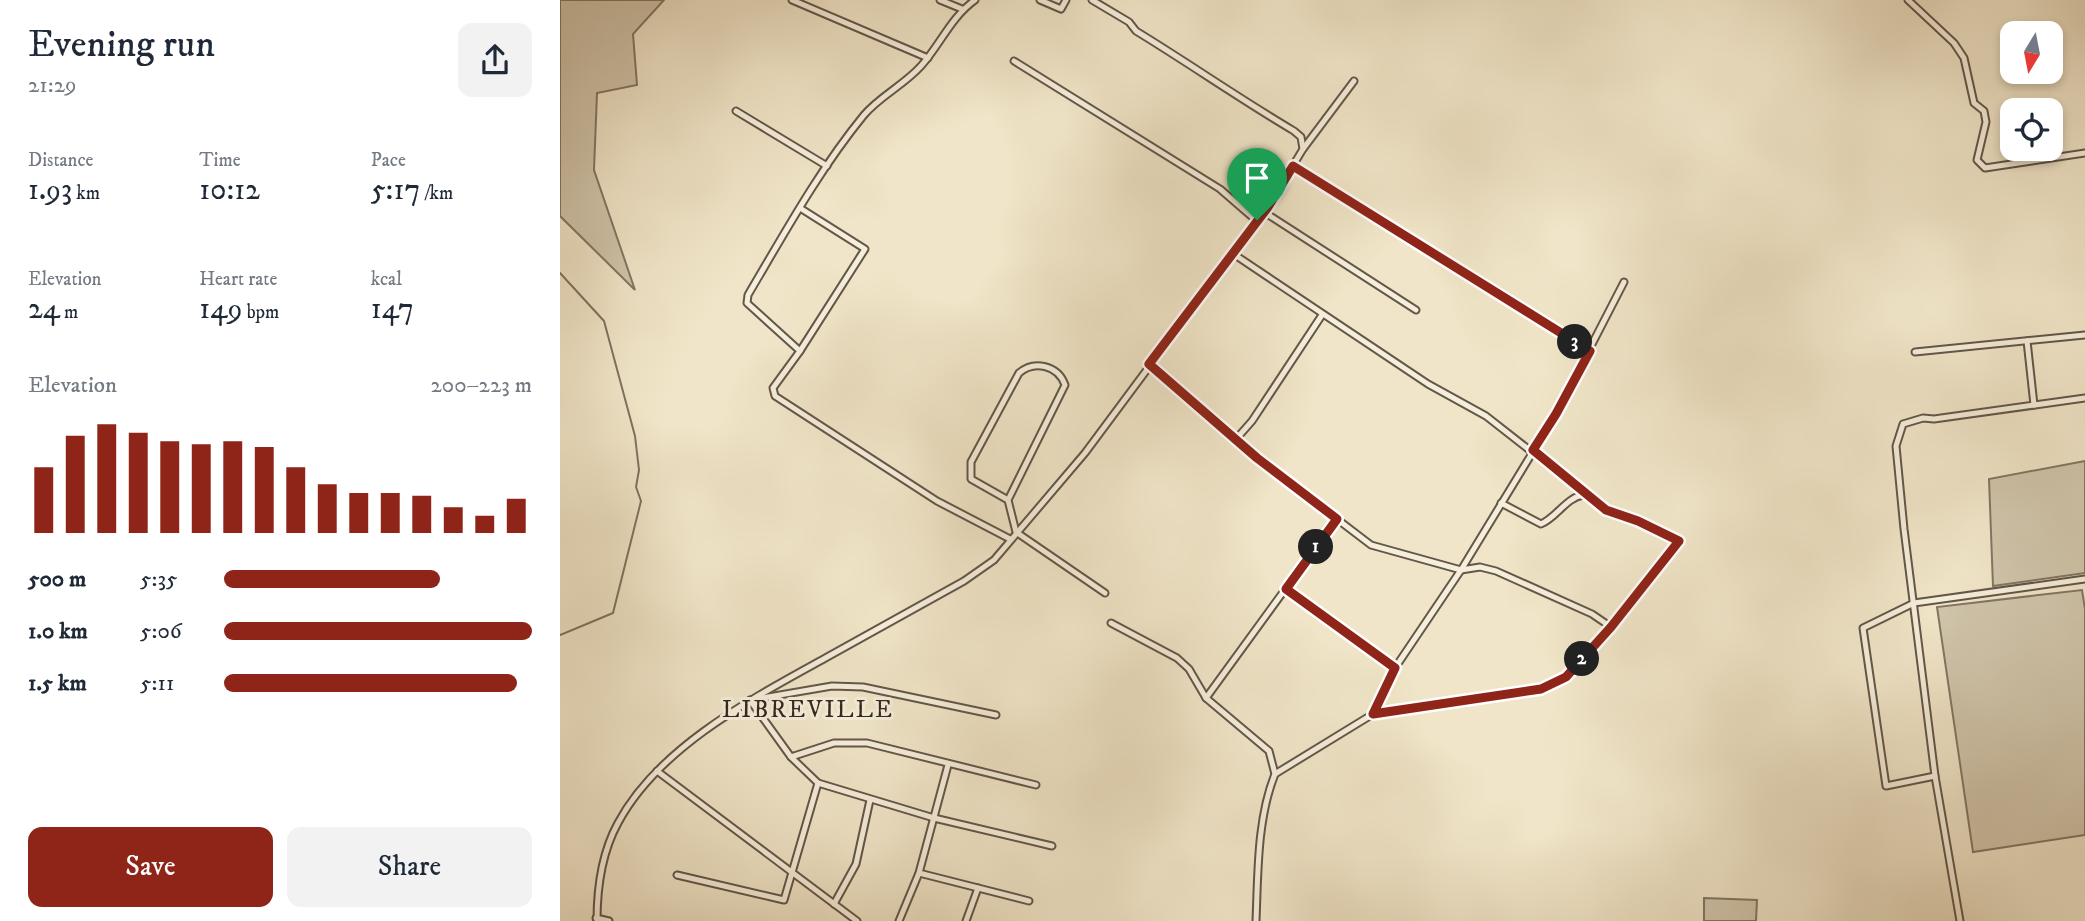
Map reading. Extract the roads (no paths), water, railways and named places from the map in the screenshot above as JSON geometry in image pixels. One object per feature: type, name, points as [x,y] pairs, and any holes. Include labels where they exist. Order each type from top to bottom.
[{"type":"street","points":[[792,0],[928,58]]},
{"type":"street","points":[[811,8],[814,0]]},
{"type":"street","points":[[940,0],[962,9]]},
{"type":"street","points":[[800,351],[791,340],[749,309],[748,295],[827,166],[866,112],[908,81],[928,58],[962,9],[975,0]]},
{"type":"street","points":[[1040,0],[1061,9],[1066,0]]},
{"type":"street","points":[[1092,0],[1129,22],[1136,32],[1217,80],[1246,103],[1294,131],[1301,137],[1303,149]]},
{"type":"street","points":[[1908,0],[1954,43],[1964,58],[1974,103],[1984,111],[1986,122],[1977,160],[1985,168],[2085,153]]},
{"type":"street","points":[[1014,61],[1220,189],[1257,220]]},
{"type":"street","points":[[609,921],[597,920],[599,887],[611,836],[639,790],[657,771],[750,700],[964,581],[994,560],[1085,453],[1264,212],[1303,149],[1354,81]]},
{"type":"street","points":[[736,111],[827,166]]},
{"type":"street","points":[[1293,166],[1590,351]]},
{"type":"street","points":[[800,208],[865,249],[773,388],[775,396],[937,501],[1010,538]]},
{"type":"street","points":[[1264,212],[1416,310]]},
{"type":"street","points":[[1231,253],[1428,384],[1445,390],[1461,405],[1486,416],[1533,450],[1583,495],[1606,510],[1638,521],[1679,541],[1611,627],[1566,677],[1541,689],[1373,714],[1275,774],[1268,791],[1258,869],[1256,921]]},
{"type":"street","points":[[1373,714],[1395,668],[1461,570],[1556,414],[1624,282]]},
{"type":"street","points":[[1237,438],[1252,421],[1322,315]]},
{"type":"street","points":[[1915,352],[2085,335]]},
{"type":"street","points":[[2027,341],[2034,405]]},
{"type":"street","points":[[1149,364],[1257,458],[1371,545],[1461,570],[1480,568],[1496,571],[1592,614],[1611,627]]},
{"type":"street","points":[[1008,500],[971,479],[971,461],[1019,373],[1025,368],[1040,365],[1061,376],[1064,390],[1008,500],[1016,532],[1105,593]]},
{"type":"street","points":[[1960,921],[1935,776],[1896,446],[1903,424],[1923,418],[1934,419],[2085,398]]},
{"type":"street","points":[[1501,503],[1541,524],[1552,520],[1574,496],[1583,495]]},
{"type":"street","points":[[1206,698],[1337,519]]},
{"type":"street","points":[[1935,776],[1886,786],[1863,628],[1914,603],[2085,579]]},
{"type":"street","points":[[1286,589],[1395,668]]},
{"type":"street","points":[[1111,623],[1177,658],[1189,669],[1206,698],[1266,747],[1275,774]]},
{"type":"street","points":[[750,700],[832,687],[863,687],[996,715]]},
{"type":"street","points":[[750,700],[790,757],[818,783],[934,818],[1052,846]]},
{"type":"street","points":[[790,757],[834,743],[867,743],[1036,785]]},
{"type":"street","points":[[899,921],[919,873],[948,765]]},
{"type":"street","points":[[657,771],[857,921]]},
{"type":"street","points":[[677,875],[784,900],[818,783]]},
{"type":"street","points":[[834,904],[856,864],[870,800]]},
{"type":"street","points":[[919,873],[1029,901]]},
{"type":"street","points":[[966,921],[978,888]]},
{"type":"waterway","points":[[560,273],[604,321],[635,436],[639,470],[636,487],[641,501],[613,613],[560,635]]},
{"type":"district","name":"LIBREVILLE","points":[[808,709]]}]
